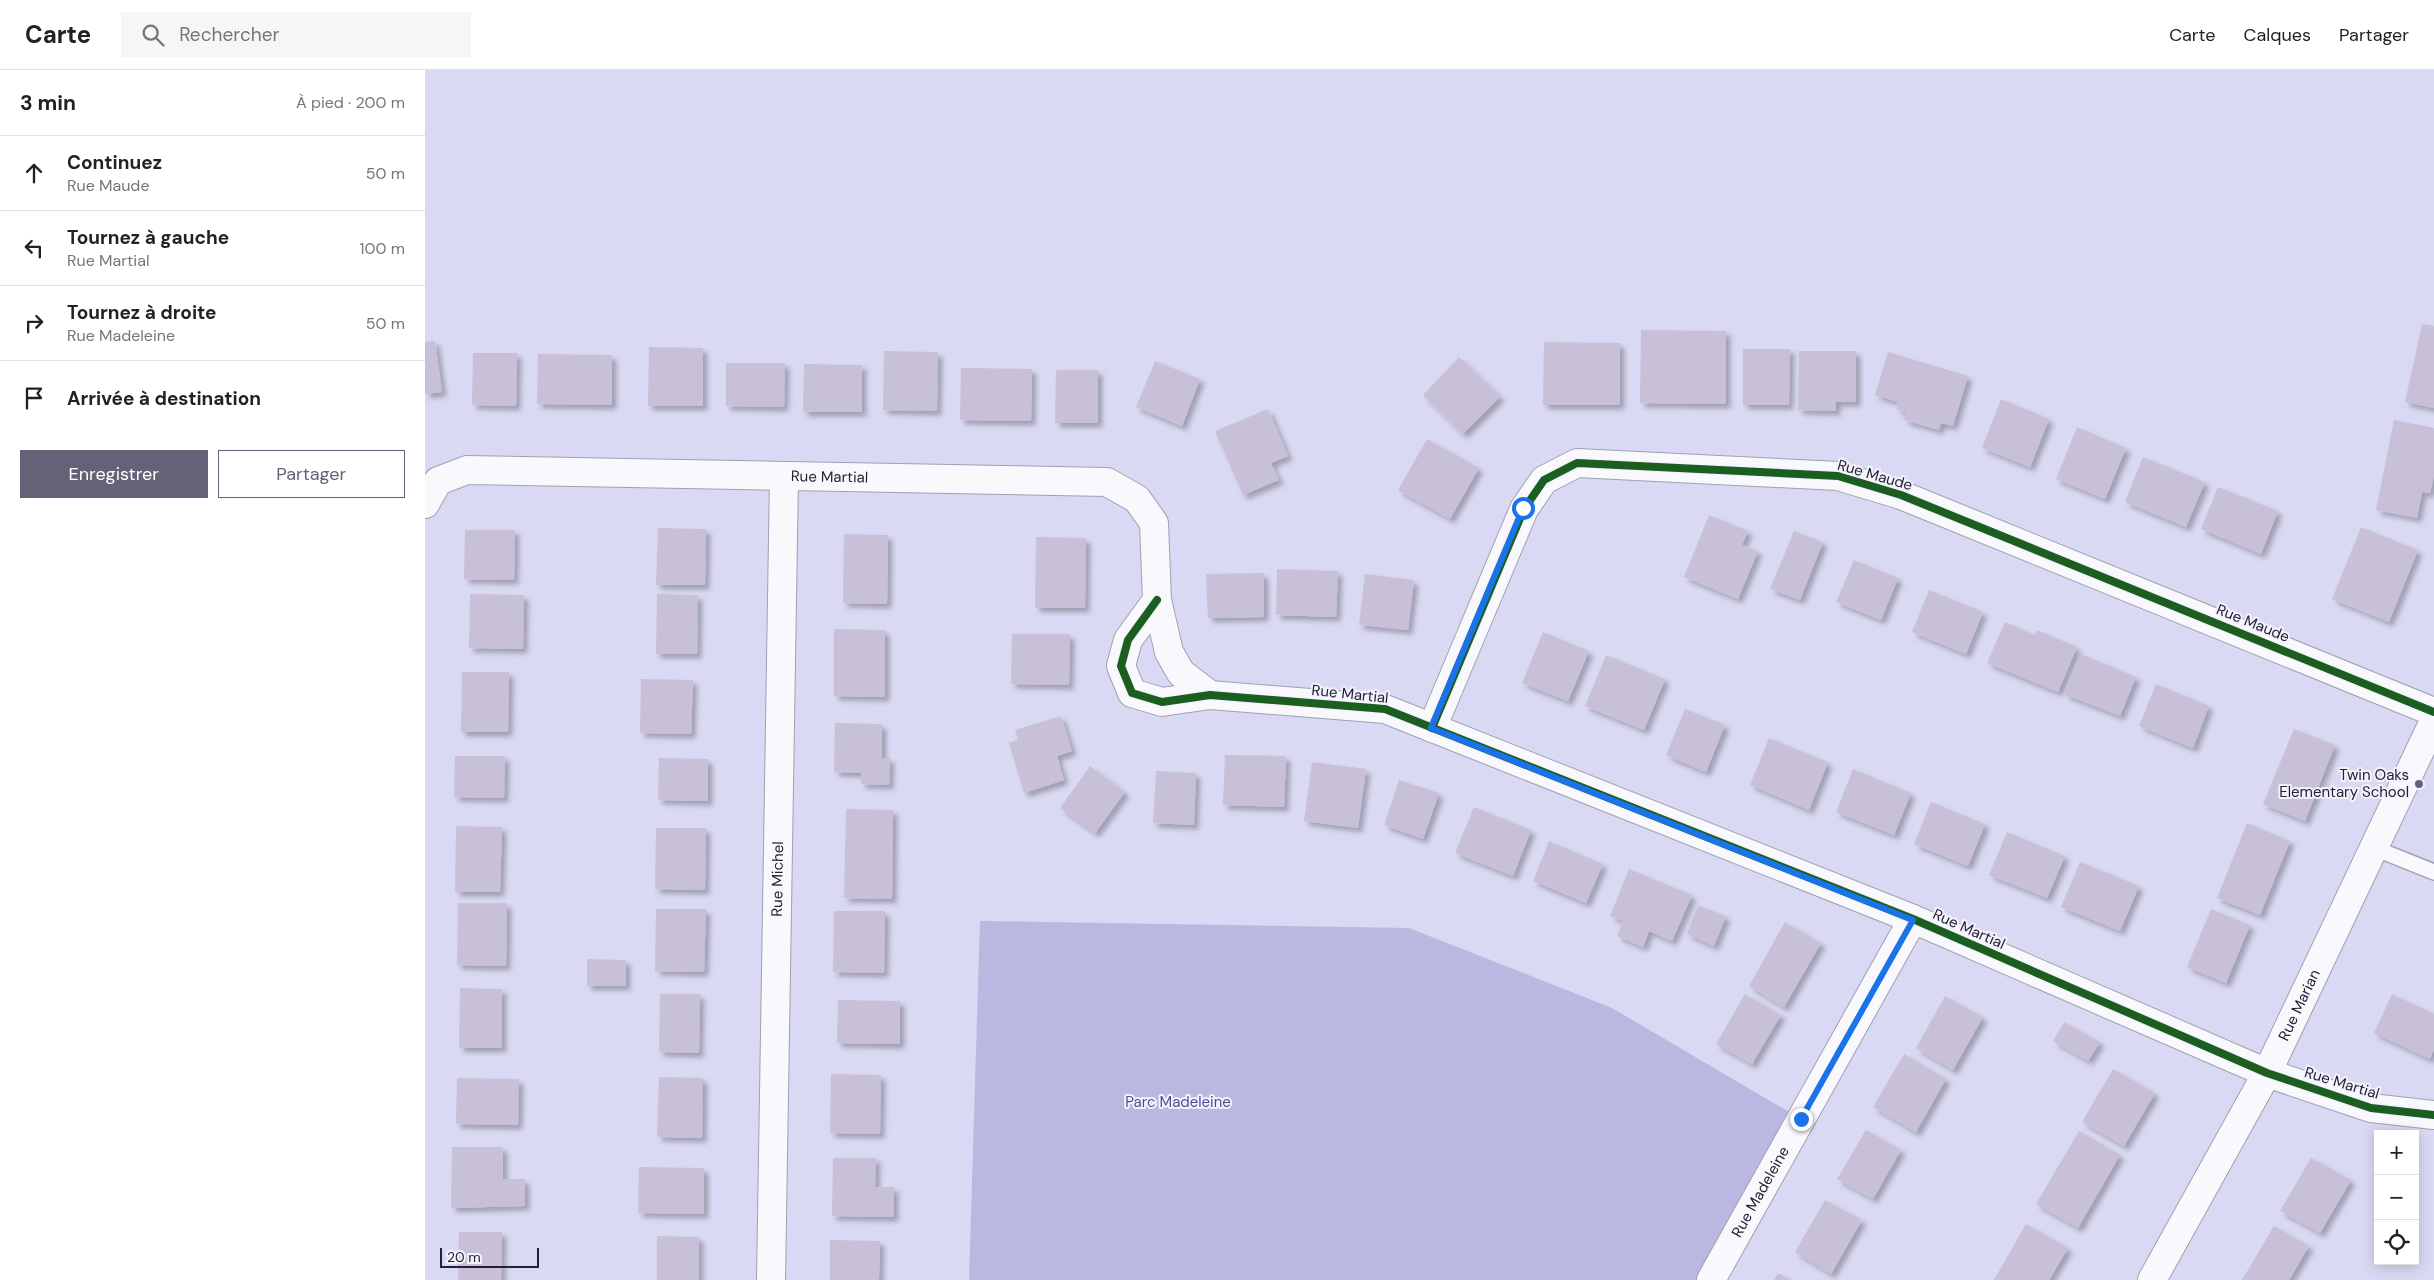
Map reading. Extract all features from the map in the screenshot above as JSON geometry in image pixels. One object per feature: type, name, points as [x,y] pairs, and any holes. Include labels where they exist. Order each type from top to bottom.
[{"type":"street","name":"Rue Maude","points":[[1431,728],[1523,508],[1544,480],[1577,463],[1838,476],[1901,495],[2434,712]]},
{"type":"street","name":"Rue Martial","points":[[425,504],[438,481],[467,470],[1107,482],[1137,500],[1154,523],[1157,600],[1169,652],[1181,674],[1210,695]]},
{"type":"street","name":"Rue Michel","points":[[771,1280],[784,476]]},
{"type":"street","name":"Rue Martial","points":[[1157,600],[1128,640],[1121,666],[1132,692],[1162,702],[1210,695],[1385,709],[1913,920],[2267,1074],[2371,1108],[2434,1115]]},
{"type":"street","name":"Rue Marian","points":[[2152,1280],[2267,1074],[2434,721]]},
{"type":"street","name":"Rue Madeleine","points":[[1711,1280],[1913,920]]},
{"type":"lane","points":[[2374,848],[2434,872]]},
{"type":"green space","name":"Parc Madeleine","points":[[980,921],[1409,928],[1612,1008],[1801,1119],[1711,1280],[969,1280]]},
{"type":"building","points":[[2422,324],[2434,326],[2434,408],[2405,402]]},
{"type":"building","points":[[1641,330],[1726,331],[1726,404],[1640,403]]},
{"type":"building","points":[[435,341],[442,392],[425,394],[425,342]]},
{"type":"building","points":[[1544,342],[1620,343],[1620,405],[1543,405]]},
{"type":"building","points":[[649,347],[703,348],[703,406],[648,406]]},
{"type":"building","points":[[1743,349],[1790,349],[1789,405],[1743,405]]},
{"type":"building","points":[[884,351],[938,352],[937,411],[883,410]]},
{"type":"building","points":[[1799,351],[1856,351],[1856,402],[1836,402],[1836,411],[1798,410]]},
{"type":"building","points":[[1888,352],[1968,376],[1953,426],[1941,423],[1939,430],[1904,420],[1906,412],[1896,409],[1898,402],[1875,395]]},
{"type":"building","points":[[473,353],[517,353],[516,406],[472,405]]},
{"type":"building","points":[[538,354],[612,355],[612,405],[537,404]]},
{"type":"building","points":[[1459,357],[1500,397],[1463,434],[1423,395]]},
{"type":"building","points":[[1155,361],[1200,379],[1182,426],[1136,407]]},
{"type":"building","points":[[726,363],[785,363],[784,407],[726,406]]},
{"type":"building","points":[[804,364],[862,365],[862,412],[803,412]]},
{"type":"building","points":[[961,368],[1032,369],[1031,421],[960,420]]},
{"type":"building","points":[[1056,370],[1098,370],[1098,423],[1055,423]]},
{"type":"building","points":[[2001,399],[2049,419],[2030,467],[1982,448]]},
{"type":"building","points":[[1268,409],[1288,456],[1271,463],[1279,480],[1243,495],[1215,431]]},
{"type":"building","points":[[2394,420],[2434,428],[2434,476],[2430,493],[2422,492],[2417,518],[2376,510]]},
{"type":"building","points":[[2077,427],[2126,448],[2105,499],[2056,479]]},
{"type":"building","points":[[1427,439],[1479,468],[1450,519],[1398,490]]},
{"type":"building","points":[[2143,457],[2205,482],[2186,527],[2125,502]]},
{"type":"building","points":[[2218,487],[2278,511],[2261,554],[2201,529]]},
{"type":"building","points":[[1709,515],[1748,531],[1742,545],[1758,551],[1738,599],[1684,577]]},
{"type":"building","points":[[2361,527],[2418,550],[2389,622],[2332,599]]},
{"type":"building","points":[[658,528],[706,529],[705,585],[656,585]]},
{"type":"building","points":[[465,530],[515,530],[514,580],[464,579]]},
{"type":"building","points":[[1794,531],[1823,542],[1800,600],[1770,589]]},
{"type":"building","points":[[844,534],[888,535],[887,604],[843,603]]},
{"type":"building","points":[[1036,537],[1086,538],[1085,608],[1035,608]]},
{"type":"building","points":[[1854,560],[1898,578],[1881,620],[1836,602]]},
{"type":"building","points":[[1277,569],[1338,571],[1336,617],[1276,615]]},
{"type":"building","points":[[1264,573],[1264,617],[1208,618],[1206,574]]},
{"type":"building","points":[[1365,574],[1414,580],[1408,630],[1359,625]]},
{"type":"building","points":[[1929,590],[1983,612],[1966,654],[1912,632]]},
{"type":"building","points":[[470,594],[524,595],[523,649],[469,648]]},
{"type":"building","points":[[657,594],[698,595],[697,654],[656,654]]},
{"type":"building","points":[[2005,622],[2035,635],[2037,630],[2077,647],[2058,692],[1987,663]]},
{"type":"building","points":[[834,629],[885,630],[885,697],[834,696]]},
{"type":"building","points":[[1543,632],[1589,651],[1568,701],[1522,683]]},
{"type":"building","points":[[1012,634],[1070,634],[1069,685],[1011,684]]},
{"type":"building","points":[[2081,654],[2136,677],[2120,716],[2064,694]]},
{"type":"building","points":[[1606,655],[1665,679],[1644,730],[1585,706]]},
{"type":"building","points":[[462,672],[509,672],[508,732],[461,732]]},
{"type":"building","points":[[641,679],[693,680],[691,734],[640,733]]},
{"type":"building","points":[[2156,684],[2209,706],[2193,748],[2139,726]]},
{"type":"building","points":[[1685,709],[1725,725],[1706,772],[1666,755]]},
{"type":"building","points":[[1061,716],[1072,751],[1057,756],[1064,780],[1024,793],[1009,743],[1018,740],[1015,730]]},
{"type":"building","points":[[835,723],[882,724],[882,758],[890,758],[889,785],[861,784],[861,773],[834,772]]},
{"type":"building","points":[[2294,729],[2335,745],[2305,821],[2263,804]]},
{"type":"building","points":[[1769,738],[1828,762],[1809,810],[1750,785]]},
{"type":"building","points":[[1225,755],[1286,756],[1284,807],[1223,805]]},
{"type":"building","points":[[455,756],[505,756],[504,798],[454,797]]},
{"type":"building","points":[[659,758],[708,759],[708,801],[658,800]]},
{"type":"building","points":[[1312,762],[1366,769],[1358,828],[1304,821]]},
{"type":"building","points":[[1090,766],[1125,792],[1095,833],[1060,808]]},
{"type":"building","points":[[1853,769],[1911,793],[1894,835],[1836,812]]},
{"type":"building","points":[[1156,771],[1196,773],[1194,825],[1153,823]]},
{"type":"building","points":[[1399,780],[1439,793],[1423,839],[1384,825]]},
{"type":"building","points":[[1931,802],[1985,824],[1968,866],[1914,844]]},
{"type":"building","points":[[1474,807],[1531,830],[1513,876],[1455,853]]},
{"type":"building","points":[[846,809],[893,810],[892,899],[844,898]]},
{"type":"building","points":[[2247,823],[2290,841],[2260,915],[2217,898]]},
{"type":"building","points":[[456,826],[502,827],[500,892],[455,892]]},
{"type":"building","points":[[656,828],[706,828],[705,890],[655,889]]},
{"type":"building","points":[[2007,832],[2065,856],[2047,898],[1989,875]]},
{"type":"building","points":[[1549,841],[1603,864],[1586,903],[1533,881]]},
{"type":"building","points":[[2080,862],[2139,886],[2120,931],[2061,907]]},
{"type":"building","points":[[1629,869],[1692,895],[1672,941],[1649,931],[1643,947],[1617,936],[1623,921],[1610,916]]},
{"type":"building","points":[[458,903],[507,903],[506,966],[457,965]]},
{"type":"building","points":[[1698,905],[1726,916],[1714,946],[1687,934]]},
{"type":"building","points":[[656,909],[706,909],[704,972],[655,971]]},
{"type":"building","points":[[2211,909],[2250,925],[2226,983],[2187,967]]},
{"type":"building","points":[[834,911],[885,911],[884,973],[833,972]]},
{"type":"building","points":[[1785,922],[1821,943],[1784,1007],[1749,986]]},
{"type":"building","points":[[587,959],[626,960],[626,986],[587,986]]},
{"type":"building","points":[[460,988],[502,989],[502,1048],[459,1048]]},
{"type":"building","points":[[660,994],[700,994],[699,1053],[659,1052]]},
{"type":"building","points":[[1745,994],[1781,1015],[1752,1064],[1716,1044]]},
{"type":"building","points":[[2392,994],[2434,1014],[2434,1049],[2430,1059],[2374,1033]]},
{"type":"building","points":[[1945,996],[1983,1017],[1953,1070],[1916,1048]]},
{"type":"building","points":[[838,1000],[900,1001],[900,1044],[837,1043]]},
{"type":"building","points":[[2064,1022],[2100,1042],[2088,1061],[2053,1041]]},
{"type":"building","points":[[1904,1054],[1946,1079],[1916,1132],[1873,1107]]},
{"type":"building","points":[[2113,1069],[2155,1093],[2124,1146],[2082,1122]]},
{"type":"building","points":[[831,1074],[881,1075],[880,1134],[830,1133]]},
{"type":"building","points":[[659,1077],[703,1078],[702,1138],[657,1137]]},
{"type":"building","points":[[457,1078],[519,1079],[518,1125],[456,1124]]},
{"type":"building","points":[[1866,1130],[1901,1150],[1873,1199],[1837,1179]]},
{"type":"building","points":[[2079,1131],[2120,1155],[2078,1228],[2036,1204]]},
{"type":"building","points":[[452,1147],[503,1147],[503,1179],[525,1179],[525,1206],[451,1208]]},
{"type":"building","points":[[833,1158],[876,1158],[875,1187],[894,1187],[894,1217],[832,1216]]},
{"type":"building","points":[[2311,1158],[2351,1180],[2320,1233],[2280,1211]]},
{"type":"building","points":[[639,1167],[704,1168],[704,1214],[638,1213]]},
{"type":"building","points":[[1825,1200],[1862,1220],[1831,1274],[1795,1252]]},
{"type":"building","points":[[2026,1224],[2068,1248],[2049,1280],[1994,1280]]},
{"type":"building","points":[[2274,1226],[2309,1246],[2289,1280],[2242,1280]]},
{"type":"building","points":[[459,1232],[502,1232],[501,1280],[458,1280]]},
{"type":"building","points":[[657,1236],[699,1237],[699,1280],[657,1280]]},
{"type":"building","points":[[830,1240],[880,1241],[879,1280],[830,1280]]},
{"type":"building","points":[[1778,1273],[1791,1280],[1774,1280]]},
{"type":"cycle path","points":[[1432,728],[1524,509],[1544,480],[1577,463],[1838,476],[1901,495],[2434,712]]},
{"type":"cycle path","points":[[1157,600],[1128,640],[1121,666],[1132,693],[1162,702],[1210,695],[1385,709],[1913,919],[2267,1073],[2371,1108],[2434,1115]]},
{"type":"place","name":"Twin Oaks Elementary School","points":[[2419,784]]},
{"type":"route","points":[[1523,508],[1431,728],[1913,920],[1801,1119]]}]
